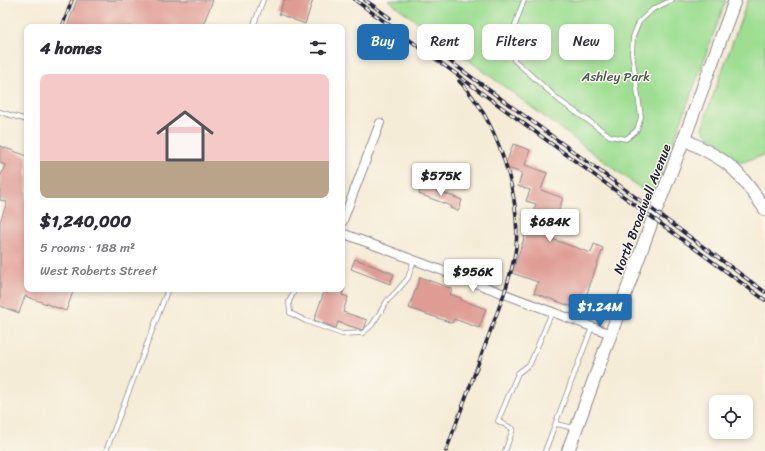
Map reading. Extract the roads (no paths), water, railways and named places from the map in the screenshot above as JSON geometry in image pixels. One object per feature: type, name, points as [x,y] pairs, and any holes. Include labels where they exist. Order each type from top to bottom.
[{"type":"main road","name":"North Broadwell Avenue","points":[[568,451],[655,212],[684,139],[735,0]]},
{"type":"main road","points":[[684,139],[720,158],[733,169],[754,192],[765,209]]},
{"type":"street","points":[[345,215],[380,123]]},
{"type":"street","points":[[345,234],[611,334]]},
{"type":"lane","points":[[254,24],[263,0]]},
{"type":"lane","points":[[524,0],[512,33],[514,60],[560,101],[598,128],[610,136],[626,139],[637,130],[641,117],[632,53],[633,37],[639,22],[653,9],[672,0]]},
{"type":"lane","points":[[0,112],[24,119]]},
{"type":"lane","points":[[294,292],[289,302],[290,313],[306,321],[342,334],[363,333],[372,325],[388,301],[408,278],[414,260]]},
{"type":"lane","points":[[106,451],[167,292]]},
{"type":"lane","points":[[505,451],[513,429],[498,421],[518,372],[530,364],[552,312]]},
{"type":"lane","points":[[545,451],[592,327]]},
{"type":"lane","points":[[556,424],[576,429]]},
{"type":"railway","points":[[63,24],[72,0]]},
{"type":"railway","points":[[355,0],[765,300]]},
{"type":"railway","points":[[365,0],[390,18]]},
{"type":"railway","points":[[448,60],[765,292]]},
{"type":"railway","points":[[446,451],[504,294],[513,265],[517,226],[515,204],[504,159],[485,116],[473,97],[459,81]]},
{"type":"park label","name":"Ashley Park","points":[[616,76]]}]
